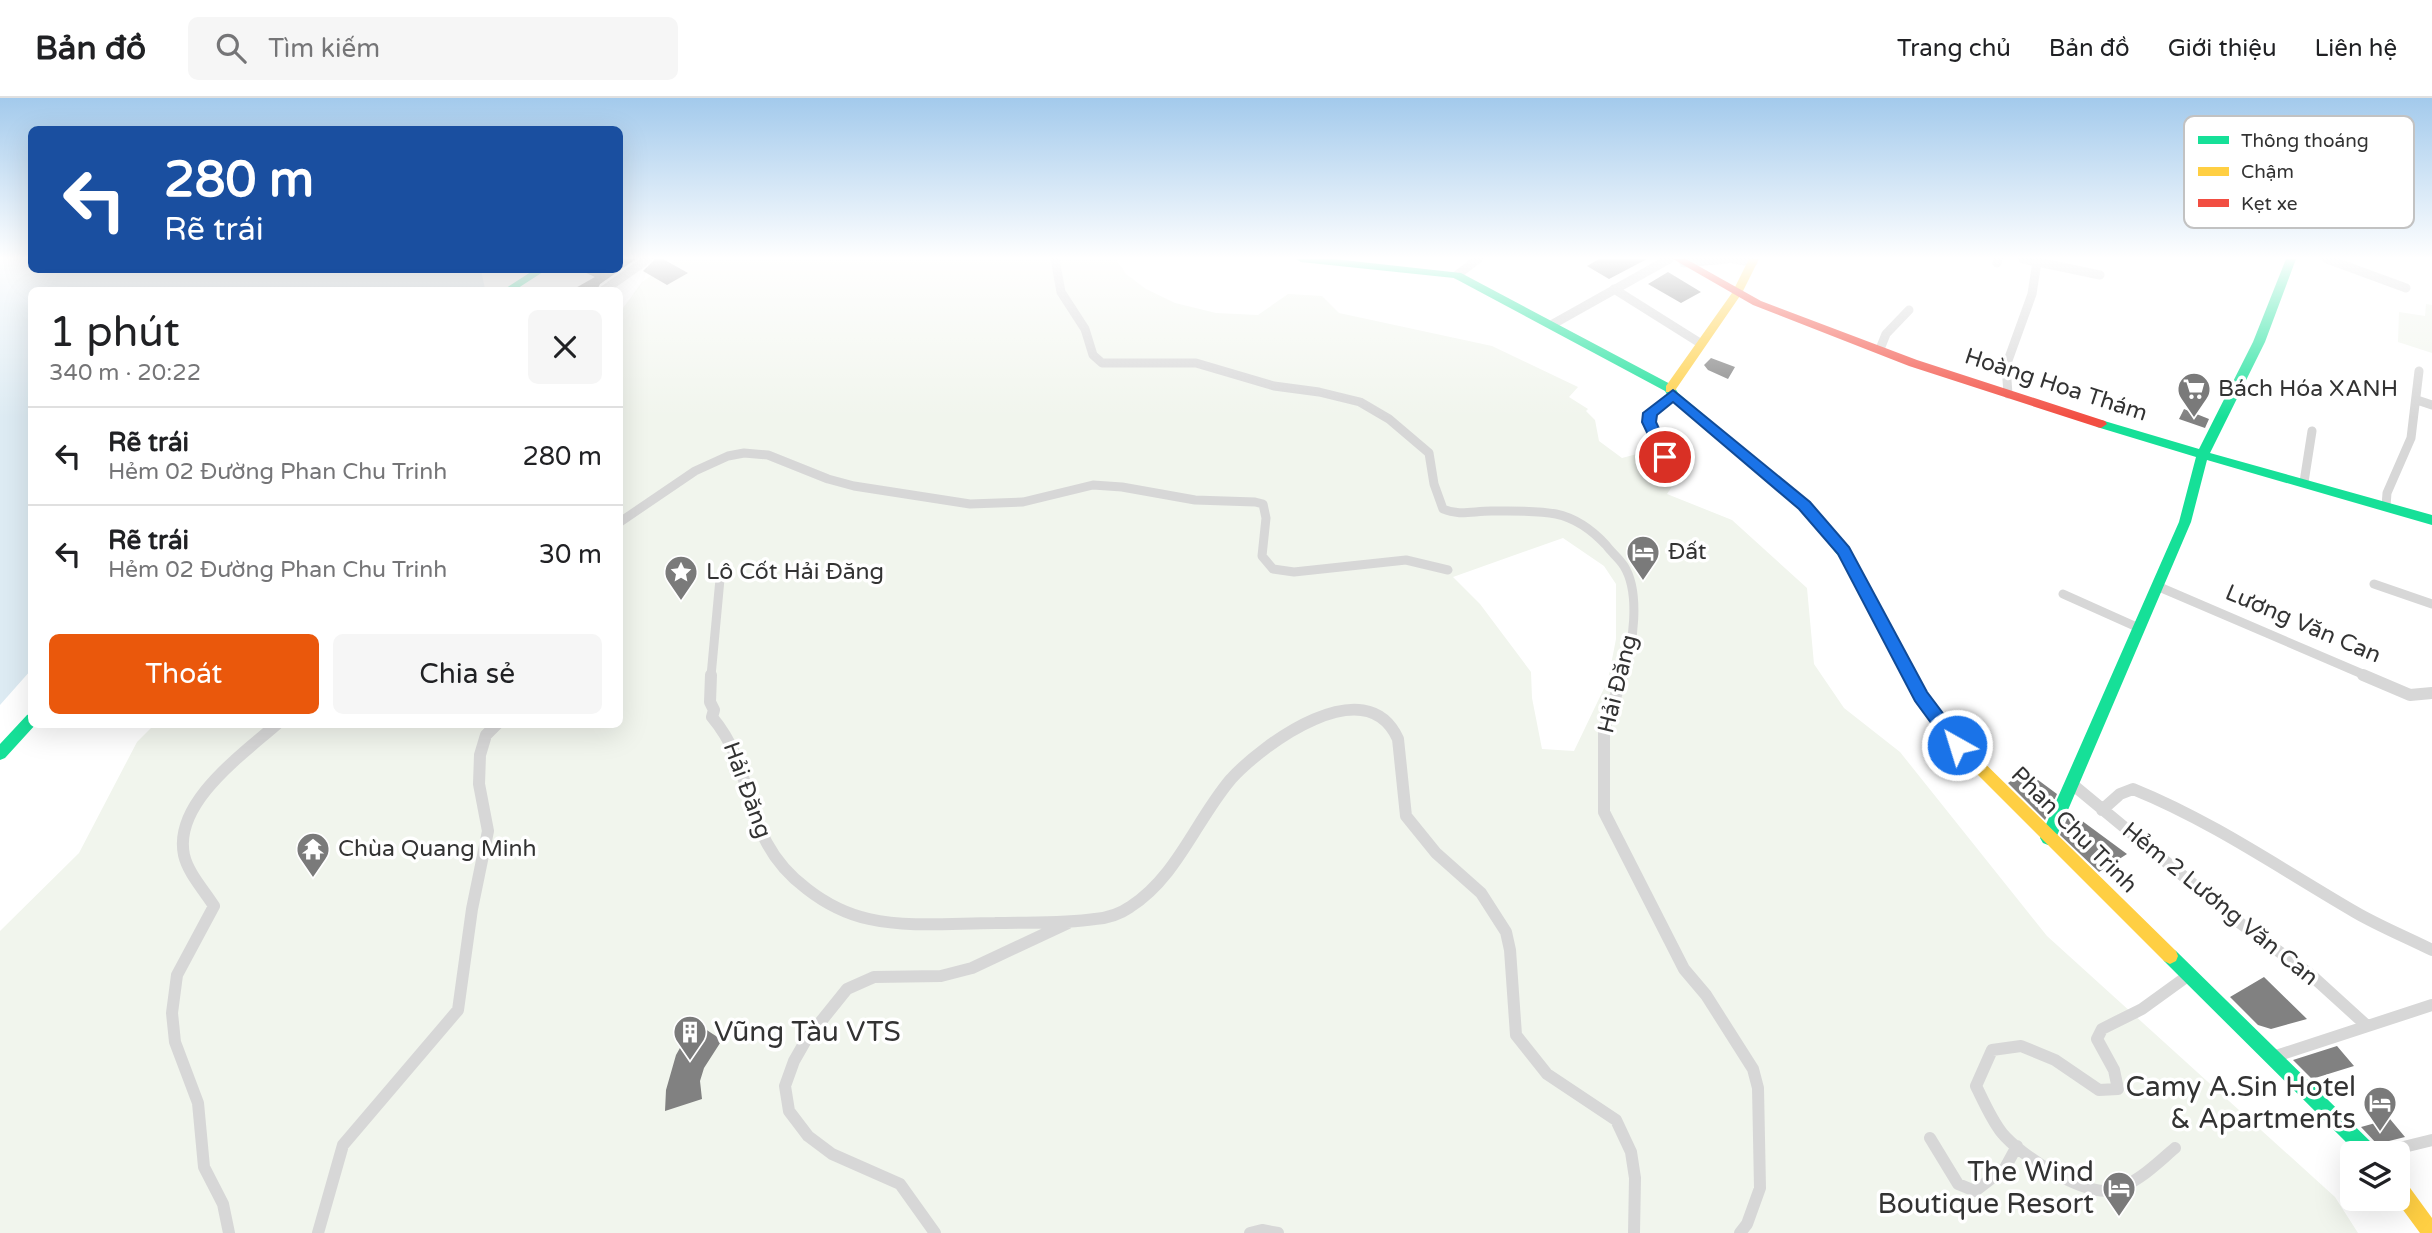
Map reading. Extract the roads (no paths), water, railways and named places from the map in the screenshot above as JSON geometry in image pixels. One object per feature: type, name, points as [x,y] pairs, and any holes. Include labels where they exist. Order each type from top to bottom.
[{"type":"main road","name":"Phan Chu Trinh","points":[[1530,312],[1672,392],[1804,505],[1837,543],[1855,570],[1921,697],[1941,726],[2048,838],[2358,1141]]},
{"type":"main road","points":[[1672,392],[1700,343],[1723,312]]},
{"type":"main road","name":"Hoàng Hoa Thám","points":[[1785,312],[2008,394],[2202,456],[2304,482],[2432,520]]},
{"type":"main road","points":[[2048,838],[2185,522],[2202,456],[2259,342],[2271,312]]},
{"type":"main road","points":[[0,754],[28,723]]},
{"type":"main road","points":[[2410,1204],[2432,1233]]},
{"type":"street","name":"Hải Đăng","points":[[1074,312],[1085,329],[1093,355],[1102,363],[1196,363],[1274,386],[1319,392],[1360,402],[1389,419],[1429,453],[1434,484],[1443,509],[1455,514],[1529,512],[1565,517],[1597,536],[1624,566],[1633,589],[1632,639],[1630,656],[1604,729],[1604,812],[1684,969],[1706,995],[1753,1069],[1758,1088],[1760,1188],[1747,1224],[1740,1233]]},
{"type":"street","points":[[1553,324],[1574,312]]},
{"type":"street","points":[[1651,312],[1700,343]]},
{"type":"street","points":[[1880,349],[1886,334],[1907,312]]},
{"type":"street","points":[[2008,394],[2006,366],[2026,312]]},
{"type":"street","points":[[2386,506],[2387,493],[2411,438],[2418,371]]},
{"type":"street","points":[[1665,457],[1649,422],[1650,413],[1672,392]]},
{"type":"street","points":[[2417,400],[2432,404]]},
{"type":"street","points":[[2304,482],[2312,431]]},
{"type":"street","points":[[623,520],[685,475],[728,457],[754,452],[836,482],[871,491],[962,504],[1005,505],[1040,499],[1079,487],[1102,487],[1194,500],[1225,502],[1247,499],[1263,504],[1266,518],[1262,556],[1273,569],[1294,572],[1406,560],[1448,570]]},
{"type":"street","name":"Hải Đăng","points":[[720,579],[710,689],[710,702],[714,710],[712,717],[722,726],[737,755],[765,843],[809,892],[848,912],[883,921],[922,923],[1102,920],[1126,911],[1143,897],[1183,851],[1224,788],[1254,757],[1297,729],[1335,710],[1346,708],[1375,713],[1394,729],[1398,739],[1406,816],[1436,853],[1482,893],[1503,925],[1510,950],[1516,1035],[1547,1074],[1567,1090],[1607,1111],[1616,1120],[1631,1152],[1634,1233]]},
{"type":"street","points":[[2374,584],[2432,604]]},
{"type":"street","name":"Lương Văn Can","points":[[2157,586],[2410,695],[2432,693]]},
{"type":"street","points":[[2063,594],[2139,628]]},
{"type":"street","points":[[229,1233],[223,1204],[204,1167],[198,1103],[175,1042],[172,1013],[177,975],[214,906],[184,855],[184,826],[197,800],[273,728]]},
{"type":"street","points":[[318,1233],[343,1145],[458,1010],[472,909],[488,831],[479,784],[480,755],[486,735],[493,728]]},
{"type":"street","name":"Hẻm 2 Lương Văn Can","points":[[2072,784],[2240,923],[2311,975],[2366,1026]]},
{"type":"street","points":[[2102,810],[2120,794],[2133,789],[2154,797],[2213,825],[2356,913],[2432,950]]},
{"type":"street","name":"Hải Đăng","points":[[935,1233],[900,1184],[832,1154],[808,1136],[789,1111],[785,1086],[794,1061],[806,1040],[847,989],[874,977],[941,976],[972,968],[1071,921]]},
{"type":"street","points":[[2175,1148],[2149,1172],[2110,1191],[2078,1185],[2051,1170],[2003,1134],[1976,1086],[1992,1050],[2021,1046],[2055,1060],[2099,1090],[2118,1089],[2119,1077],[2097,1039],[2102,1029],[2143,1009],[2189,975]]},
{"type":"street","points":[[2273,1056],[2432,1005]]},
{"type":"street","points":[[1930,1138],[1958,1184],[1975,1191],[1995,1180],[2010,1164],[2017,1146]]},
{"type":"street","points":[[2410,1145],[2432,1140]]},
{"type":"street","points":[[1250,1233],[1262,1230],[1278,1233]]},
{"type":"place","name":"Bách Hóa XANH","points":[[2194,419]]},
{"type":"place","name":"Đất","points":[[1643,582]]},
{"type":"place","name":"Lô Cốt Hải Đăng","points":[[681,602]]},
{"type":"place","name":"Chùa Quang Minh","points":[[313,879]]},
{"type":"place","name":"Vũng Tàu VTS","points":[[690,1062]]},
{"type":"place","name":"Camy A.Sin Hotel & Apartments","points":[[2380,1133]]},
{"type":"place","name":"The Wind Boutique Resort","points":[[2119,1218]]}]
